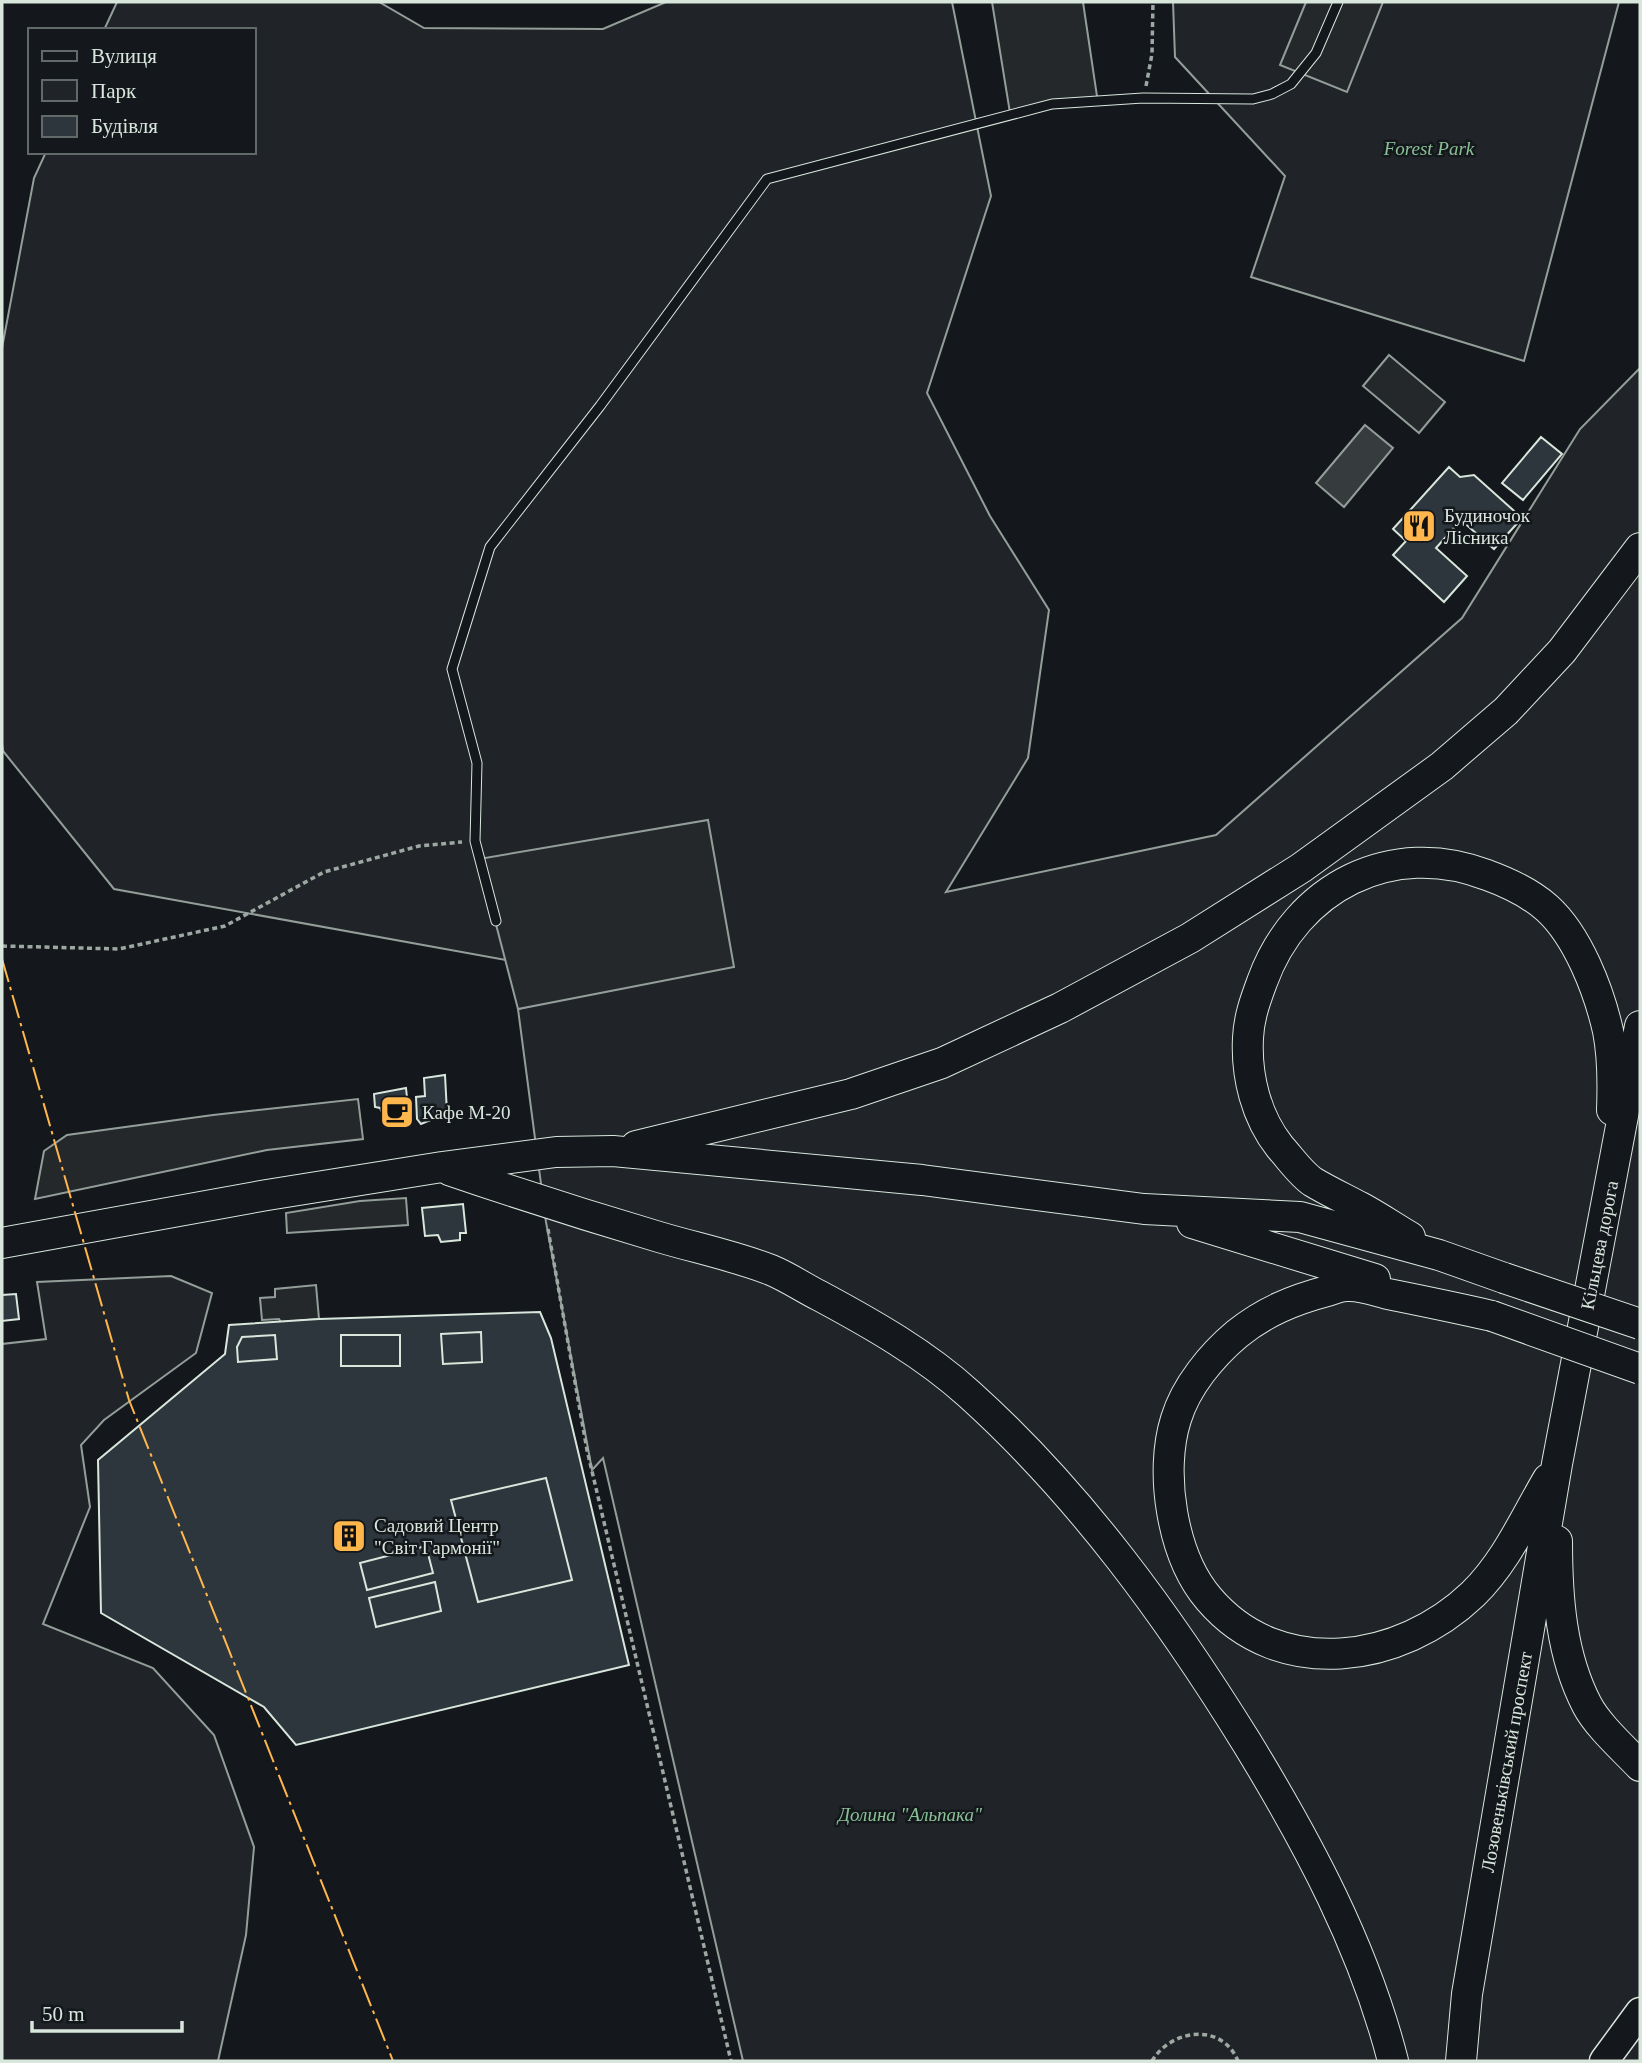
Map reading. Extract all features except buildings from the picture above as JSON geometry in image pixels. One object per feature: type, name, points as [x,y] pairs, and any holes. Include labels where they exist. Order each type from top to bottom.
[{"type":"highway","points":[[613,1151],[851,1094],[943,1063],[1060,1008],[1190,938],[1301,868],[1441,766],[1506,711],[1562,651],[1640,548]]},
{"type":"highway","points":[[1439,1255],[1311,1181],[1279,1145],[1257,1107],[1247,1064],[1249,1016],[1269,962],[1289,930],[1312,904],[1355,875],[1405,862],[1438,862],[1470,868],[1512,884],[1547,908],[1566,931],[1589,972],[1608,1032],[1613,1085],[1612,1180]]},
{"type":"highway","name":"Кільцева дорога","points":[[1557,1464],[1640,1026]]},
{"type":"highway","points":[[1612,1180],[1640,1131]]},
{"type":"highway","points":[[2,1243],[267,1195],[442,1167],[556,1152],[613,1151],[922,1180],[1144,1209],[1300,1217],[1439,1255],[1640,1324]]},
{"type":"highway","points":[[442,1167],[543,1202],[772,1271],[864,1320],[916,1352],[968,1393],[1056,1482],[1135,1577],[1205,1674],[1273,1786],[1335,1902],[1371,1986],[1393,2061]]},
{"type":"highway","points":[[1144,1209],[1492,1316],[1640,1369]]},
{"type":"highway","points":[[1492,1316],[1348,1286],[1281,1306],[1254,1321],[1219,1349],[1195,1382],[1176,1417],[1169,1452],[1170,1494],[1176,1534],[1188,1566],[1209,1599],[1236,1623],[1266,1642],[1301,1652],[1334,1655],[1370,1651],[1426,1629],[1473,1594],[1496,1568],[1557,1464]]},
{"type":"highway","points":[[1557,1464],[1557,1567],[1563,1633],[1571,1668],[1588,1707],[1640,1766]]},
{"type":"highway","name":"Лозовеньківський проспект","points":[[1461,2061],[1467,1994],[1557,1464]]},
{"type":"main road","points":[[1604,2061],[1640,2012]]},
{"type":"lane","points":[[496,921],[475,841],[477,764],[452,669],[490,547],[600,406],[767,180],[1052,104],[1143,98],[1253,99],[1291,84],[1317,53],[1338,2]]},
{"type":"path","points":[[1143,98],[1152,54],[1153,2]]},
{"type":"path","points":[[2,946],[119,949],[225,926],[324,873],[419,846],[475,841]]},
{"type":"path","points":[[543,1202],[587,1450],[731,2061]]},
{"type":"path","points":[[1152,2061],[1163,2046],[1178,2037],[1194,2034],[1210,2036],[1225,2044],[1238,2061]]},
{"type":"green space","name":"Долина \"Альпака\"","points":[[117,2],[379,2],[424,28],[603,29],[666,2],[952,2],[991,196],[927,393],[990,516],[1049,610],[1028,758],[946,892],[1216,835],[1462,618],[1580,429],[1640,368],[1640,2061],[743,2061],[603,1458],[592,1470],[546,1222],[518,1009],[627,982],[114,889],[3,751],[2,348],[34,178],[45,154],[256,154],[256,28],[105,28]]},
{"type":"green space","name":"Forest Park","points":[[1173,2],[1619,2],[1524,361],[1251,277],[1285,176],[1175,57]]},
{"type":"green space","points":[[171,1276],[212,1293],[196,1353],[104,1420],[81,1445],[90,1507],[43,1624],[153,1668],[214,1735],[254,1847],[246,1935],[218,2061],[2,2061],[2,1344],[46,1339],[37,1282]]},
{"type":"shaded area","points":[[992,2],[1083,2],[1098,103],[1010,113]]},
{"type":"shaded area","points":[[1306,2],[1383,2],[1347,92],[1280,65]]},
{"type":"shaded area","points":[[1389,355],[1445,402],[1419,433],[1363,386]]},
{"type":"shaded area","points":[[1365,425],[1393,448],[1344,507],[1316,483]]},
{"type":"shaded area","points":[[708,820],[734,967],[518,1009],[479,859]]},
{"type":"shaded area","points":[[358,1099],[363,1139],[267,1150],[35,1199],[44,1151],[67,1135]]},
{"type":"shaded area","points":[[406,1198],[408,1225],[287,1233],[286,1213],[360,1201]]},
{"type":"shaded area","points":[[316,1285],[319,1319],[281,1322],[279,1319],[262,1320],[260,1298],[275,1297],[275,1289]]},
{"type":"power","points":[[2,959],[129,1400],[393,2061]]},
{"type":"place","name":"Будиночок Лісника","points":[[1419,526]]},
{"type":"place","name":"Кафе М-20","points":[[397,1112]]},
{"type":"place","name":"Садовий Центр \"Світ Гармонії\"","points":[[349,1536]]}]
